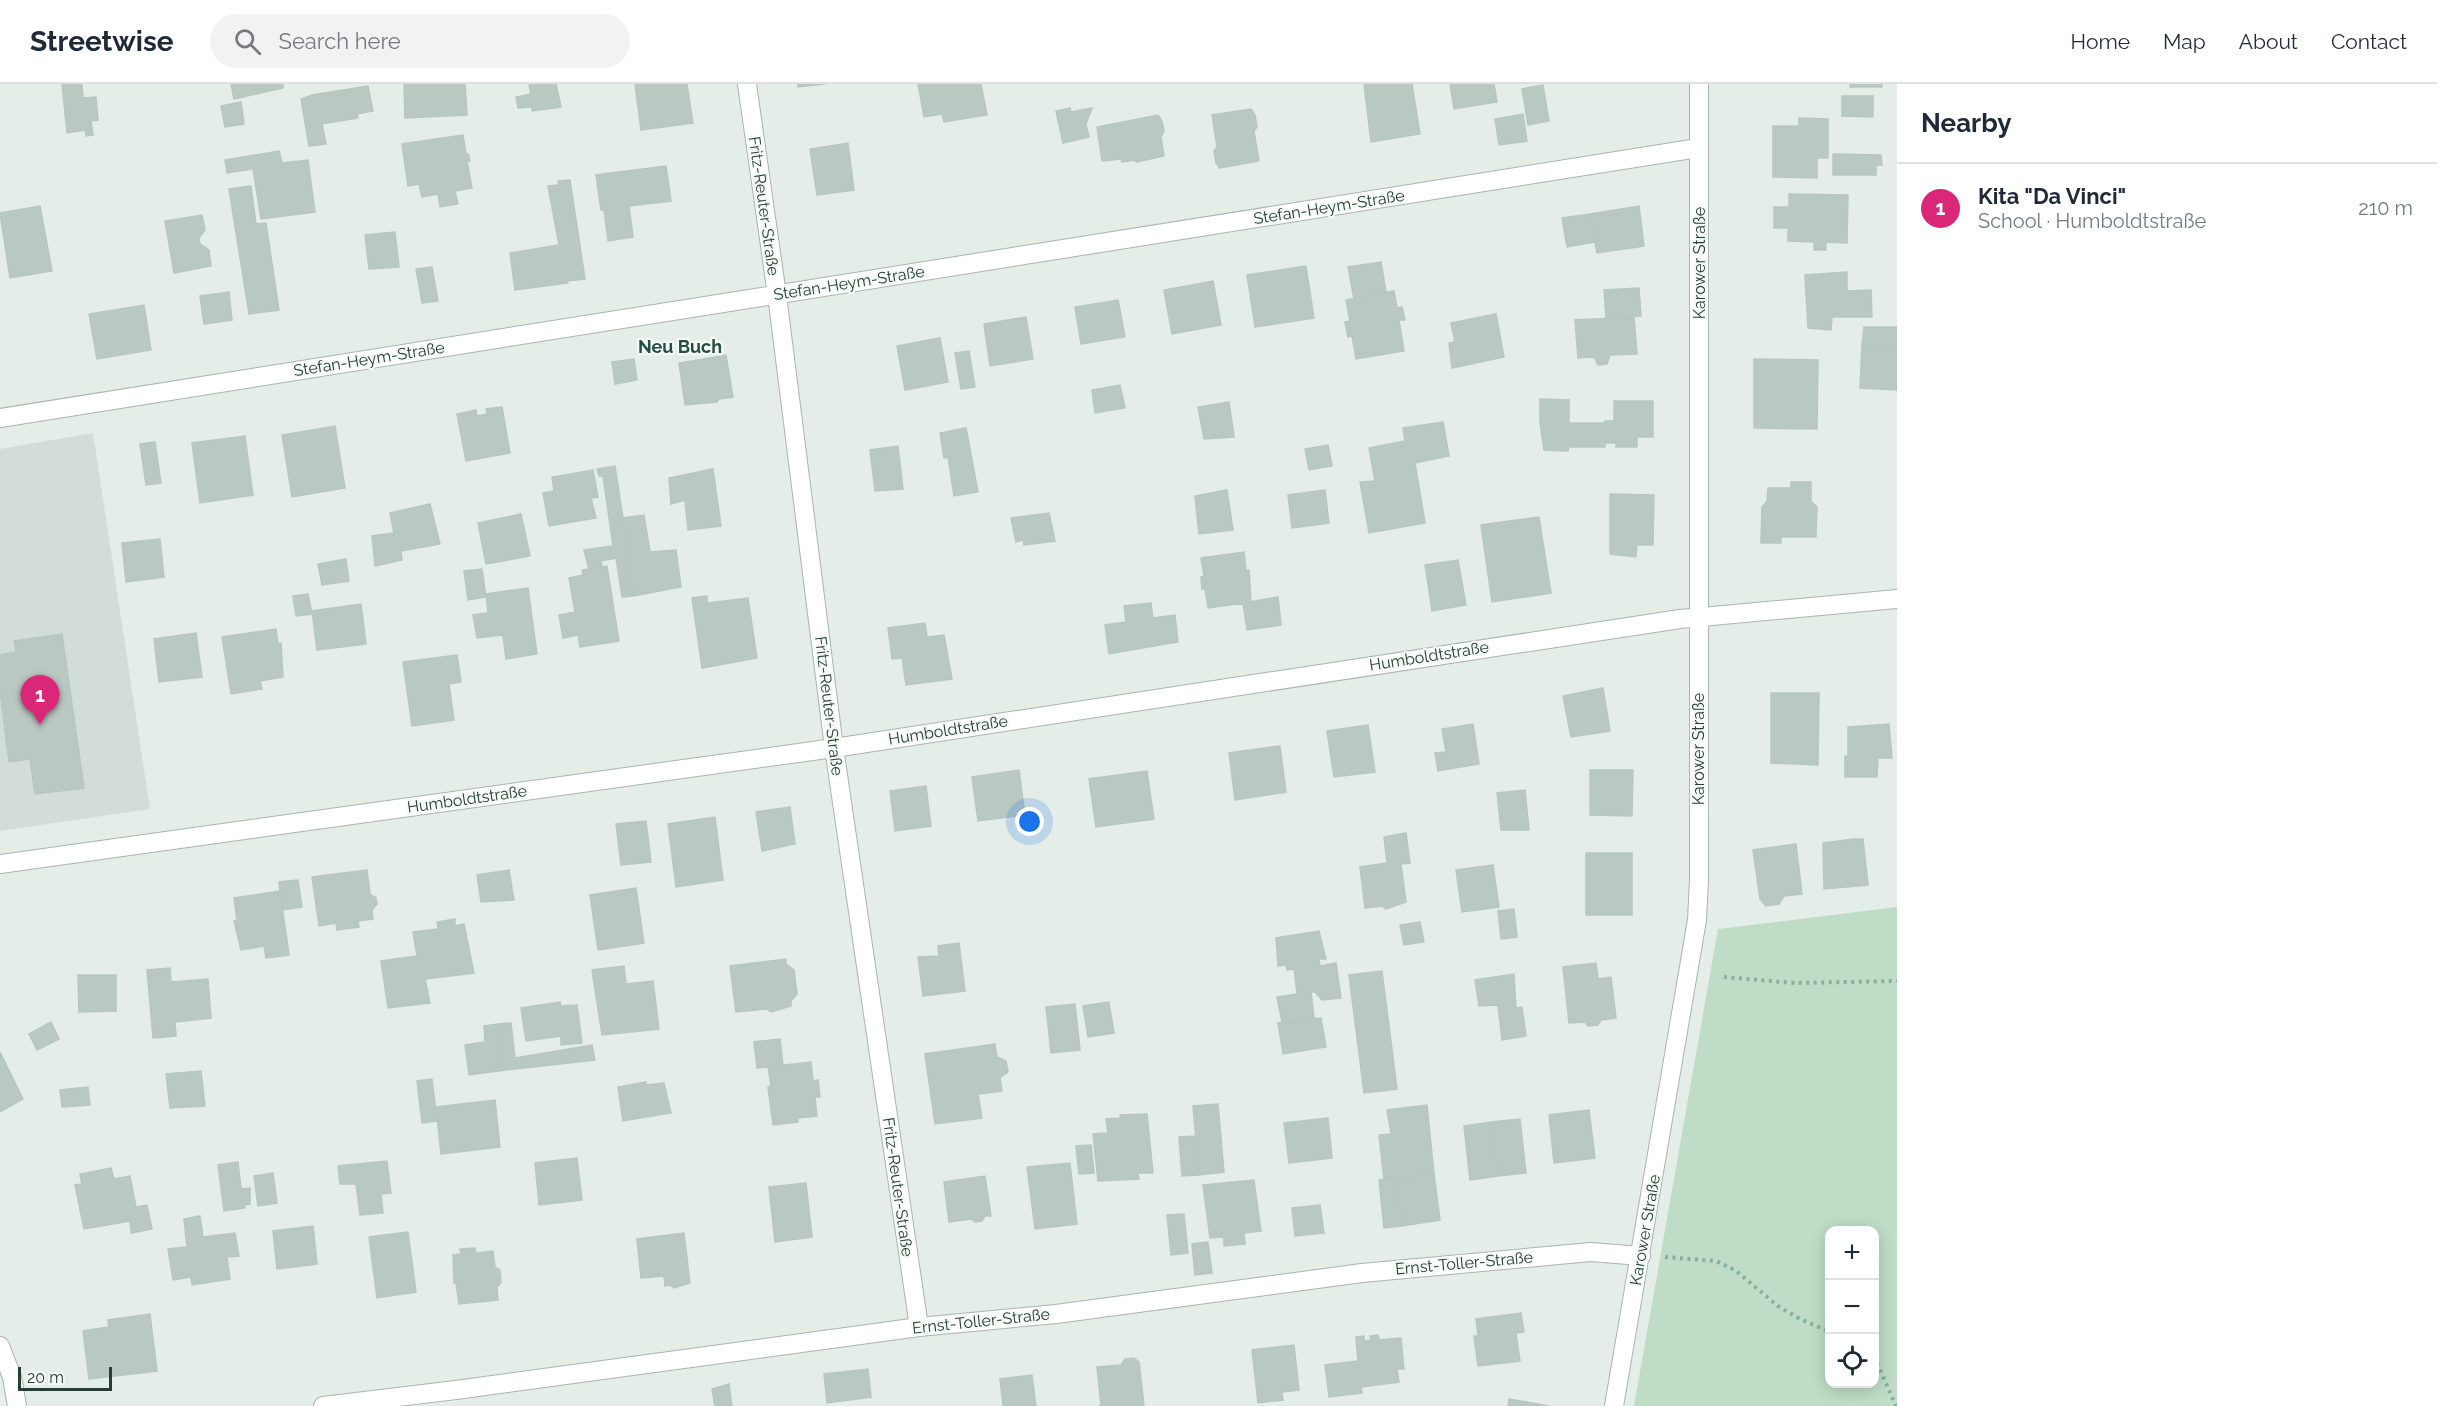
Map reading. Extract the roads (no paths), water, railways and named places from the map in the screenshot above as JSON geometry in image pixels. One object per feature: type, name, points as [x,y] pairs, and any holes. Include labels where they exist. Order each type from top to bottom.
[{"type":"street","name":"Fritz-Reuter-Straße","points":[[747,84],[777,295],[834,748],[919,1328]]},
{"type":"street","name":"Karower Straße","points":[[1614,1406],[1697,920],[1699,879],[1699,84]]},
{"type":"street","name":"Stefan-Heym-Straße","points":[[0,418],[1698,148]]},
{"type":"street","name":"Humboldtstraße","points":[[0,864],[834,748],[1680,619],[1897,599]]},
{"type":"street","name":"Ernst-Toller-Straße","points":[[323,1406],[919,1328],[1056,1314],[1362,1273],[1591,1252],[1641,1256]]},
{"type":"street","points":[[0,1346],[12,1377],[17,1406]]},
{"type":"place","name":"Kita \"Da Vinci\"","points":[[40,725]]},
{"type":"district","name":"Neu Buch","points":[[680,346]]}]
